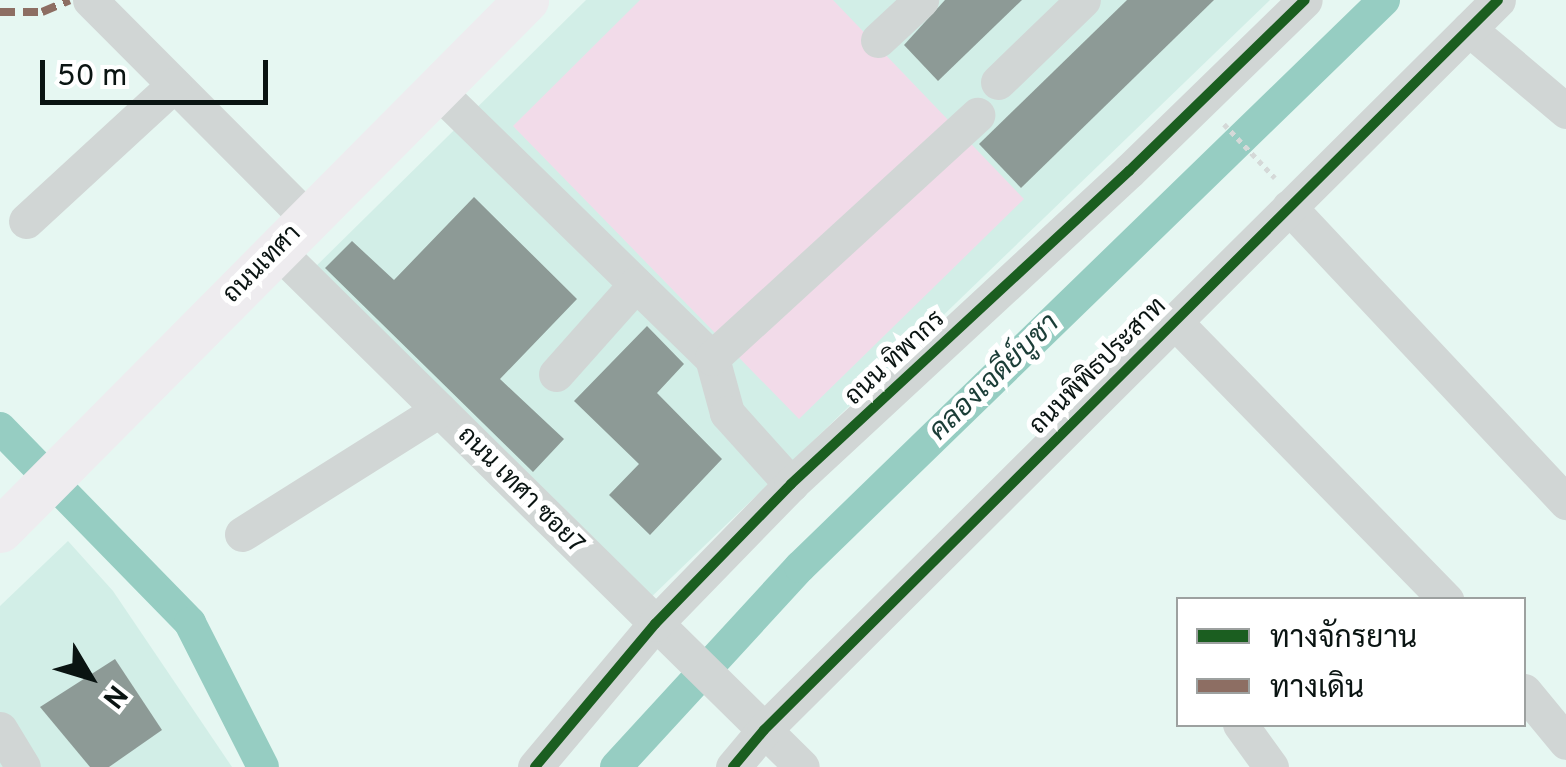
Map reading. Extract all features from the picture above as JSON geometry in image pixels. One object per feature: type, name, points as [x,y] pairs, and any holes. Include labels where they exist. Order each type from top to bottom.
[{"type":"main road","name":"ถนนเทศา","points":[[15,503],[111,416],[526,0]]},
{"type":"street","name":"ถนน เทศา ซอย7","points":[[90,0],[174,86],[439,410],[802,767]]},
{"type":"street","points":[[878,40],[921,0]]},
{"type":"street","points":[[998,82],[1083,0]]},
{"type":"street","name":"ถนน ทิพากร","points":[[535,767],[666,635],[792,484],[1130,170],[1305,0]]},
{"type":"street","name":"ถนนพิพิธประสาท","points":[[734,767],[754,720],[1174,321],[1286,196],[1498,0]]},
{"type":"street","points":[[1469,29],[1566,111]]},
{"type":"street","points":[[26,221],[174,86]]},
{"type":"street","points":[[437,90],[712,358],[727,413],[792,484]]},
{"type":"street","points":[[712,358],[977,115]]},
{"type":"street","points":[[1286,196],[1566,502]]},
{"type":"street","points":[[556,374],[636,284]]},
{"type":"street","points":[[1174,321],[1443,597]]},
{"type":"street","points":[[242,534],[439,410]]},
{"type":"street","points":[[1526,693],[1566,742]]},
{"type":"street","points":[[1242,727],[1271,767]]},
{"type":"street","points":[[0,729],[22,767]]},
{"type":"path","points":[[1223,123],[1286,196]]},
{"type":"shaded area","points":[[586,0],[1270,0],[643,605],[303,279]]},
{"type":"shaded area","points":[[640,0],[833,0],[1024,199],[799,419],[513,126]]},
{"type":"shaded area","points":[[68,541],[113,591],[232,767],[0,767],[0,606]]},
{"type":"building","points":[[945,0],[1022,0],[938,81],[904,45]]},
{"type":"building","points":[[1127,0],[1214,0],[1021,188],[979,144]]},
{"type":"building","points":[[474,197],[577,299],[500,379],[564,439],[533,472],[325,268],[352,241],[394,280]]},
{"type":"building","points":[[647,326],[684,364],[657,393],[722,459],[650,535],[609,495],[639,464],[574,401]]},
{"type":"building","points":[[115,659],[162,730],[109,767],[90,767],[40,707]]},
{"type":"waterway","name":"คลองเจดีย์บูชา","points":[[616,767],[800,567],[1384,0]]},
{"type":"waterway","points":[[0,428],[190,623],[263,767]]},
{"type":"marked path","points":[[0,12],[42,12],[70,0]]},
{"type":"cycle path","points":[[535,767],[655,624],[791,484],[1129,171],[1305,0]]},
{"type":"cycle path","points":[[733,767],[764,730],[1498,0]]}]
